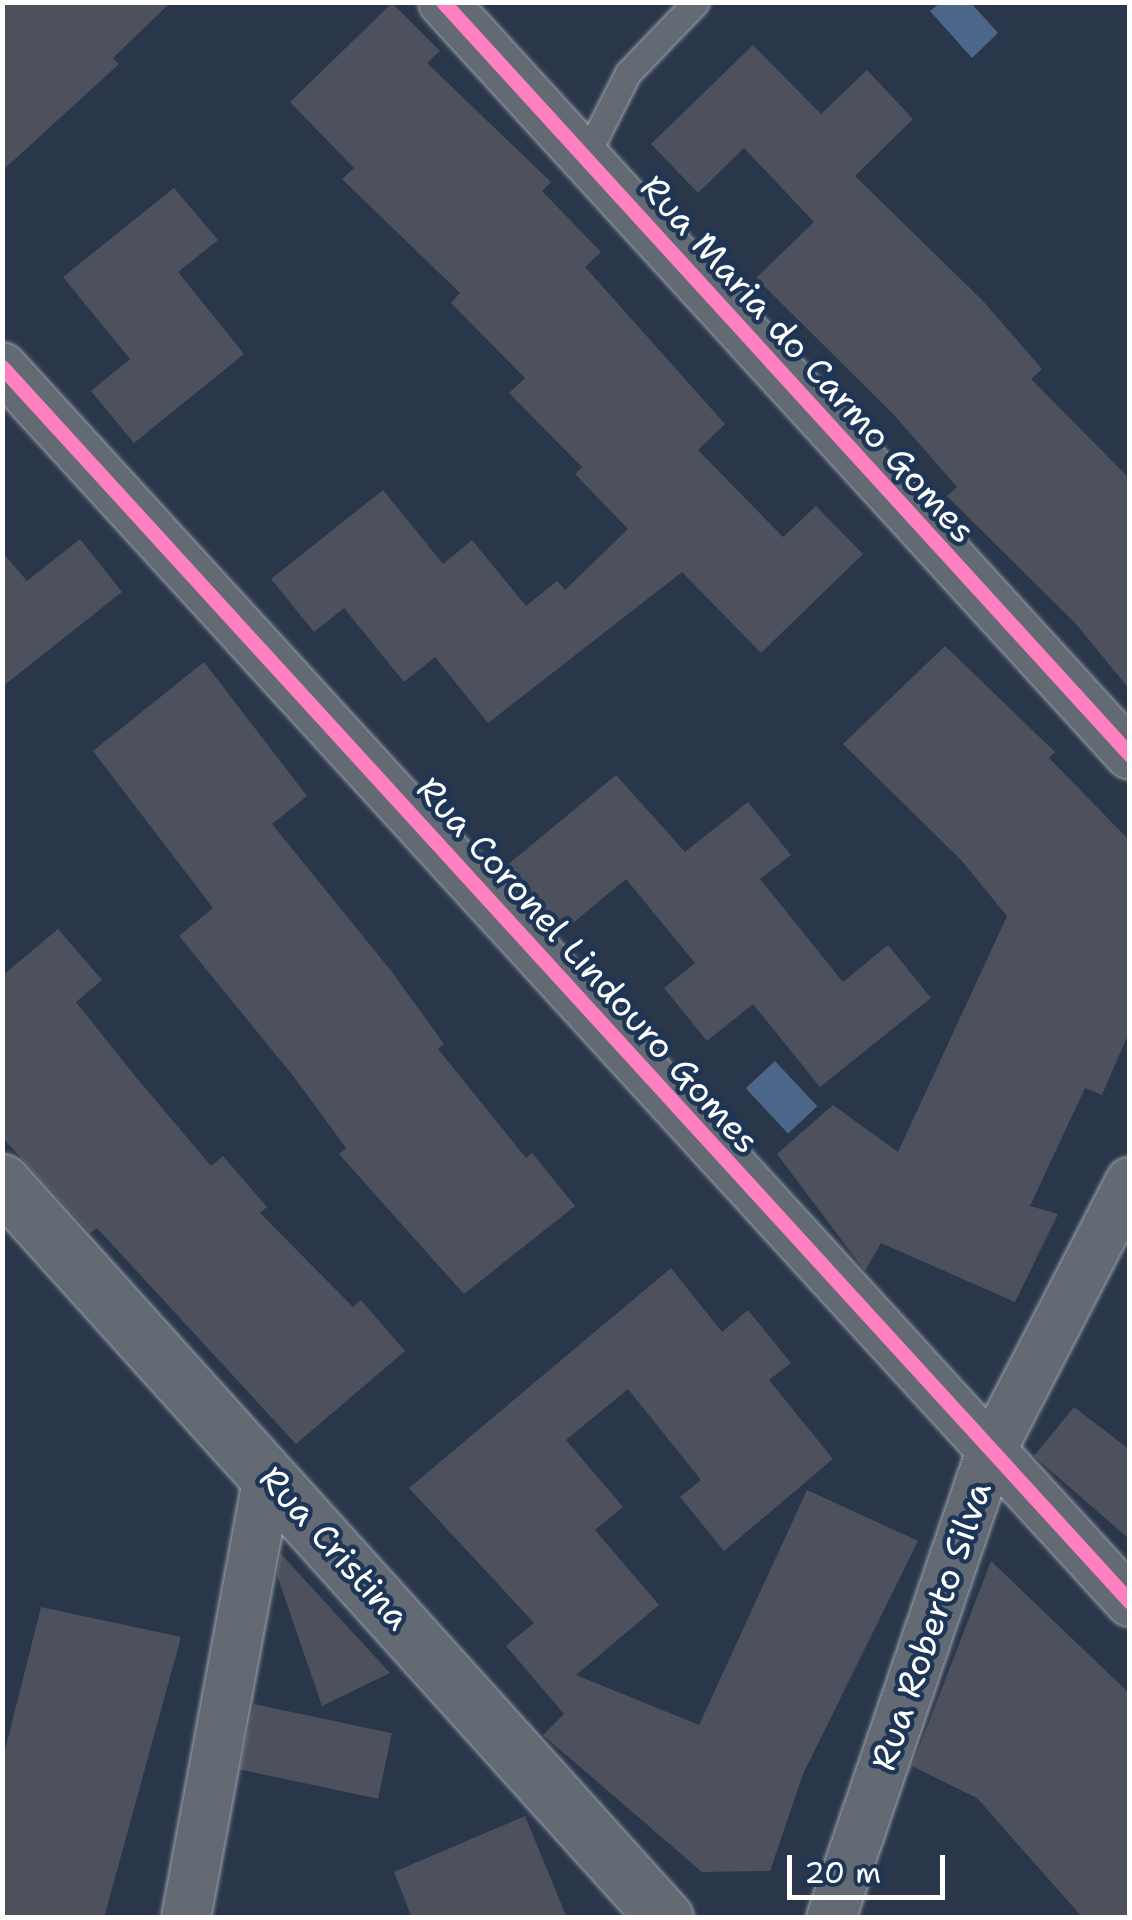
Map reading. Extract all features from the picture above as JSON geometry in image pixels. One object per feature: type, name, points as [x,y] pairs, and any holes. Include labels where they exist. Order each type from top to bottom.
[{"type":"main road","name":"Rua Cristina","points":[[2,1182],[665,1918]]},
{"type":"street","name":"Rua Maria do Carmo Gomes","points":[[443,2],[1130,755]]},
{"type":"street","name":"Rua Coronel Lindouro Gomes","points":[[2,367],[1130,1602]]},
{"type":"street","name":"Rua Roberto Silva","points":[[831,1918],[991,1451],[1130,1182]]},
{"type":"street","points":[[186,1918],[268,1474]]},
{"type":"lane","points":[[585,158],[628,73],[696,2]]},
{"type":"water","points":[[940,3],[971,3],[998,33],[972,58],[930,11]]},
{"type":"water","points":[[775,1061],[817,1106],[788,1134],[746,1088]]},
{"type":"building","points":[[2,2],[171,2],[113,58],[119,64],[2,171]]},
{"type":"building","points":[[392,3],[440,51],[427,63],[551,182],[542,191],[601,252],[585,267],[725,424],[698,450],[783,537],[816,506],[863,554],[761,653],[682,572],[488,723],[435,657],[404,682],[344,608],[314,632],[271,579],[383,490],[443,564],[472,540],[526,606],[557,581],[565,590],[628,529],[575,474],[582,467],[509,393],[525,378],[451,303],[460,293],[342,179],[354,168],[290,102]]},
{"type":"building","points":[[753,45],[821,114],[867,70],[913,119],[855,176],[983,301],[1042,369],[1031,379],[1130,479],[1130,690],[1076,624],[947,496],[957,487],[895,416],[756,278],[814,222],[744,148],[698,193],[651,144]]},
{"type":"building","points":[[174,188],[218,240],[178,272],[244,354],[134,443],[91,391],[130,359],[63,277]]},
{"type":"building","points":[[80,539],[122,592],[2,687],[2,552],[27,581]]},
{"type":"building","points":[[945,646],[1055,752],[1049,758],[1130,841],[1130,1030],[1102,1095],[1085,1088],[1030,1206],[1058,1214],[1015,1302],[881,1243],[865,1271],[777,1154],[833,1105],[898,1152],[1007,916],[961,860],[843,744]]},
{"type":"building","points":[[204,662],[307,796],[272,824],[392,972],[444,1044],[438,1049],[526,1158],[532,1153],[575,1206],[464,1294],[339,1154],[346,1148],[294,1077],[179,936],[213,908],[93,751]]},
{"type":"building","points":[[616,775],[685,852],[748,802],[791,855],[760,879],[843,982],[888,945],[931,998],[820,1087],[753,1004],[707,1041],[664,988],[695,963],[626,879],[563,931],[505,867]]},
{"type":"building","points":[[58,929],[102,980],[76,1002],[135,1076],[211,1166],[223,1156],[267,1207],[260,1213],[353,1307],[361,1300],[405,1351],[296,1444],[97,1228],[90,1233],[2,1137],[2,976]]},
{"type":"building","points":[[671,1268],[722,1332],[748,1310],[791,1363],[769,1380],[833,1459],[724,1551],[680,1497],[701,1480],[628,1389],[566,1440],[623,1507],[595,1530],[659,1605],[576,1675],[699,1725],[807,1490],[918,1541],[803,1774],[770,1871],[702,1872],[543,1735],[564,1714],[506,1646],[534,1623],[409,1488]]},
{"type":"building","points":[[1074,1407],[1130,1450],[1130,1540],[1034,1456]]},
{"type":"building","points":[[281,1554],[390,1673],[322,1706],[277,1575]]},
{"type":"building","points":[[991,1561],[1130,1694],[1130,1918],[1083,1918],[977,1798],[912,1766]]},
{"type":"building","points":[[41,1607],[181,1637],[104,1918],[2,1918],[2,1762]]},
{"type":"building","points":[[254,1704],[392,1733],[378,1799],[240,1770]]},
{"type":"building","points":[[525,1816],[567,1918],[412,1918],[394,1872]]},
{"type":"cycle path","points":[[443,2],[1130,755]]},
{"type":"cycle path","points":[[2,367],[1130,1602]]}]
